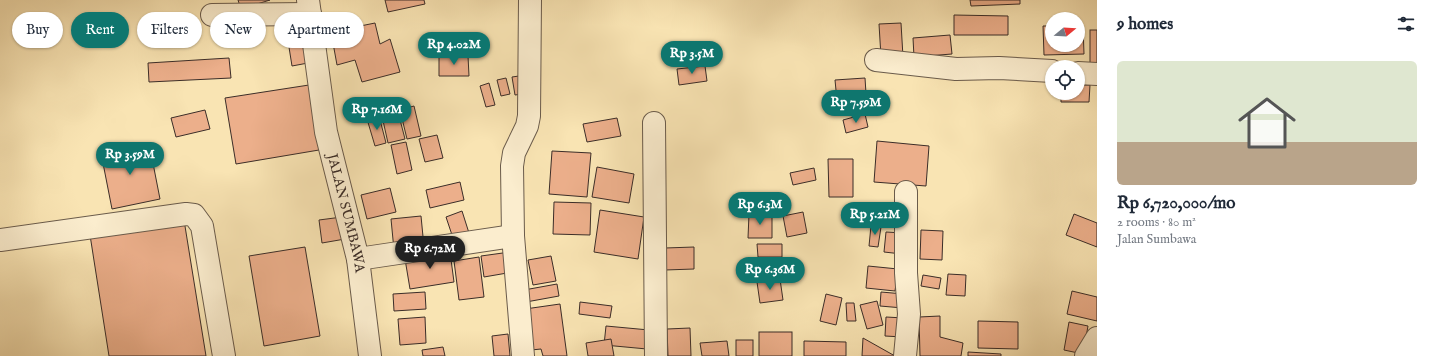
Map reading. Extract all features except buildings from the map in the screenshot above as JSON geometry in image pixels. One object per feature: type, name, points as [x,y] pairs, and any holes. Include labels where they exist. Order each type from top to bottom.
[{"type":"street","points":[[523,356],[513,236],[513,159],[514,153],[527,126],[529,116],[530,0]]},
{"type":"street","points":[[248,12],[309,7]]},
{"type":"street","name":"JALAN SUMBAWA","points":[[309,7],[326,132],[358,259],[370,356]]},
{"type":"street","points":[[876,60],[956,69],[999,68],[1045,71]]},
{"type":"street","points":[[1085,73],[1097,74]]},
{"type":"street","points":[[654,123],[656,356]]},
{"type":"street","points":[[905,356],[909,314],[906,273],[906,192]]},
{"type":"street","points":[[0,240],[186,214],[194,215],[202,226],[224,356]]},
{"type":"street","points":[[358,259],[513,236]]},
{"type":"street","points":[[1086,356],[1097,338]]}]
